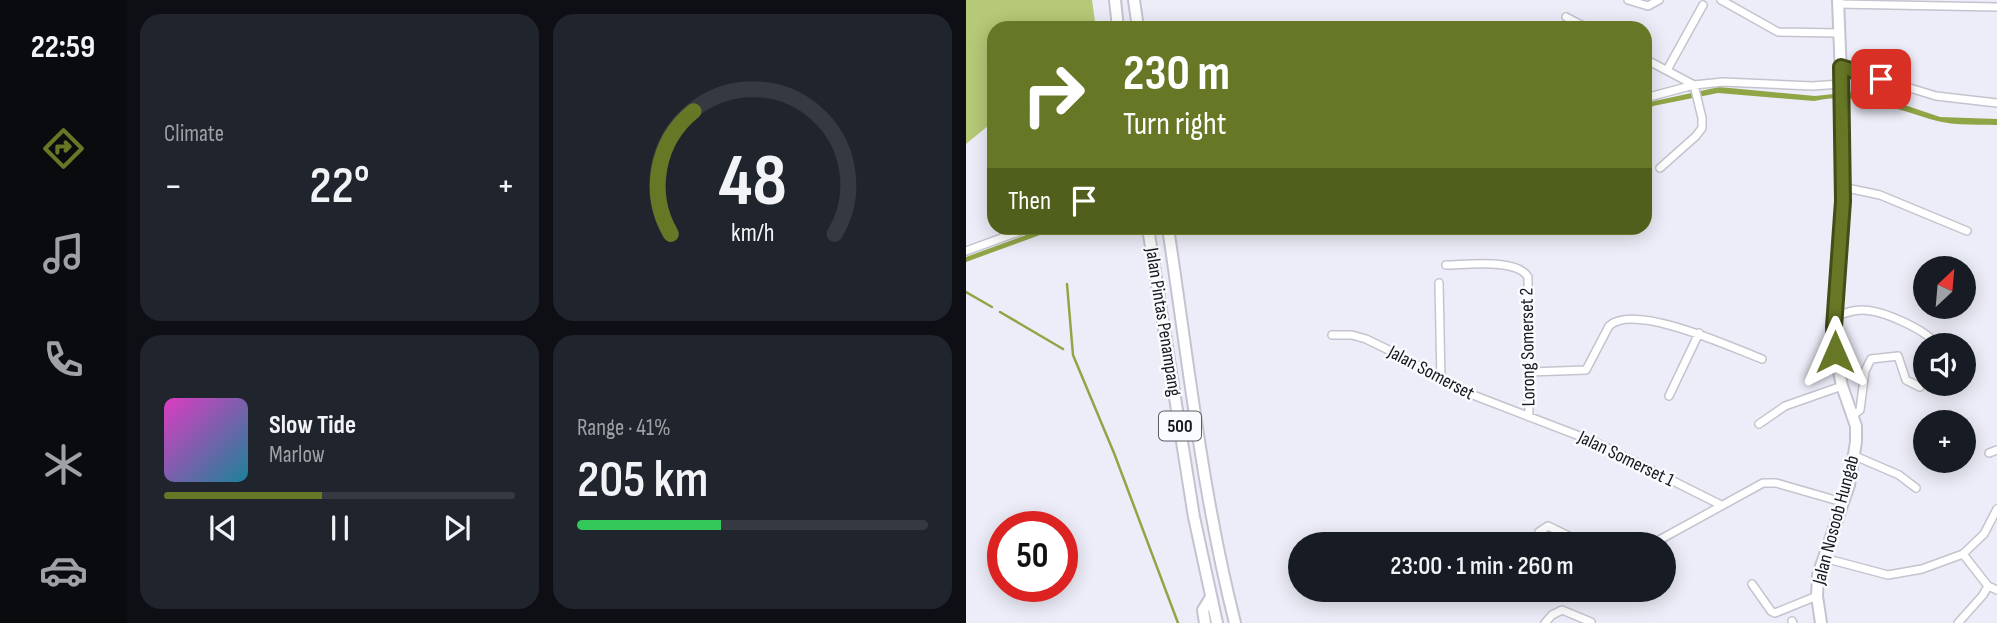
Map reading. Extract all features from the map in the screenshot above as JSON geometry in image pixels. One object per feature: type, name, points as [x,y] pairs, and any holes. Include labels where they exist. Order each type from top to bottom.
[{"type":"main road","points":[[1115,0],[1117,21]]},
{"type":"main road","points":[[1134,0],[1137,21]]},
{"type":"main road","name":"Jalan Nosoob Hungab","points":[[1822,623],[1816,596],[1818,575],[1849,485],[1855,456],[1856,426],[1842,386],[1835,352],[1842,187],[1838,2]]},
{"type":"main road","name":"Jalan Pintas Penampang","points":[[1149,235],[1194,517],[1217,623]]},
{"type":"main road","name":"Jalan Pintas Penampang","points":[[1169,235],[1196,423],[1232,620]]},
{"type":"main road","points":[[1205,623],[1203,610],[1211,597]]},
{"type":"street","points":[[1629,0],[1647,6],[1659,0]]},
{"type":"street","points":[[1721,0],[1778,32],[1839,33]]},
{"type":"street","points":[[1838,2],[1997,7]]},
{"type":"street","points":[[1667,71],[1703,5]]},
{"type":"street","points":[[1566,17],[1574,21]]},
{"type":"street","points":[[1652,63],[1695,88],[1702,128],[1660,168]]},
{"type":"street","points":[[1841,67],[1936,96],[1997,103]]},
{"type":"street","points":[[1652,97],[1732,82],[1841,86]]},
{"type":"street","points":[[1842,187],[1880,195],[1967,232]]},
{"type":"street","points":[[966,251],[1010,235]]},
{"type":"street","name":"Lorong Somerset 2","points":[[1446,265],[1509,265],[1520,268],[1528,277],[1529,417]]},
{"type":"street","points":[[1439,283],[1441,381]]},
{"type":"street","points":[[1835,317],[1857,310],[1872,310],[1924,333]]},
{"type":"street","points":[[1530,372],[1586,370],[1605,331],[1613,322],[1619,320],[1676,325],[1762,359]]},
{"type":"street","points":[[1669,396],[1699,334]]},
{"type":"street","name":"Jalan Somerset","points":[[1332,335],[1352,335],[1366,339],[1401,356],[1441,381],[1481,400],[1529,417]]},
{"type":"street","points":[[1852,416],[1860,410],[1865,371],[1871,359],[1898,356],[1906,380],[1913,384]]},
{"type":"street","points":[[1759,424],[1785,406],[1842,386]]},
{"type":"street","name":"Jalan Somerset 1","points":[[1529,417],[1595,442],[1721,505]]},
{"type":"street","points":[[1855,456],[1899,475],[1916,488]]},
{"type":"street","points":[[1673,532],[1756,485],[1768,482],[1842,502]]},
{"type":"street","points":[[1824,558],[1888,575],[1923,569],[1963,554],[1984,534],[1997,509]]},
{"type":"street","points":[[1539,532],[1548,526],[1560,532]]},
{"type":"street","points":[[1963,554],[1987,586],[1997,590]]},
{"type":"street","points":[[1752,584],[1775,613],[1816,596]]},
{"type":"street","points":[[1958,623],[1983,596],[1987,586]]},
{"type":"street","points":[[1545,623],[1552,615],[1562,610],[1591,622]]},
{"type":"shaded area","points":[[966,0],[1092,0],[1095,21],[987,21],[987,127],[966,144]]},
{"type":"shaded area","points":[[1719,87],[1815,96],[1853,92],[1887,99],[1940,117],[1997,119],[1997,125],[1949,123],[1848,98],[1814,101],[1718,93],[1652,107],[1652,102]]},
{"type":"shaded area","points":[[1026,235],[1040,235],[966,262],[966,257]]},
{"type":"waterway","points":[[1067,284],[1073,355],[1114,453],[1178,623]]},
{"type":"waterway","points":[[966,292],[992,307]]},
{"type":"waterway","points":[[1000,312],[1063,349]]},
{"type":"route","points":[[1835,352],[1834,327],[1843,201],[1841,67],[1881,79]]}]
